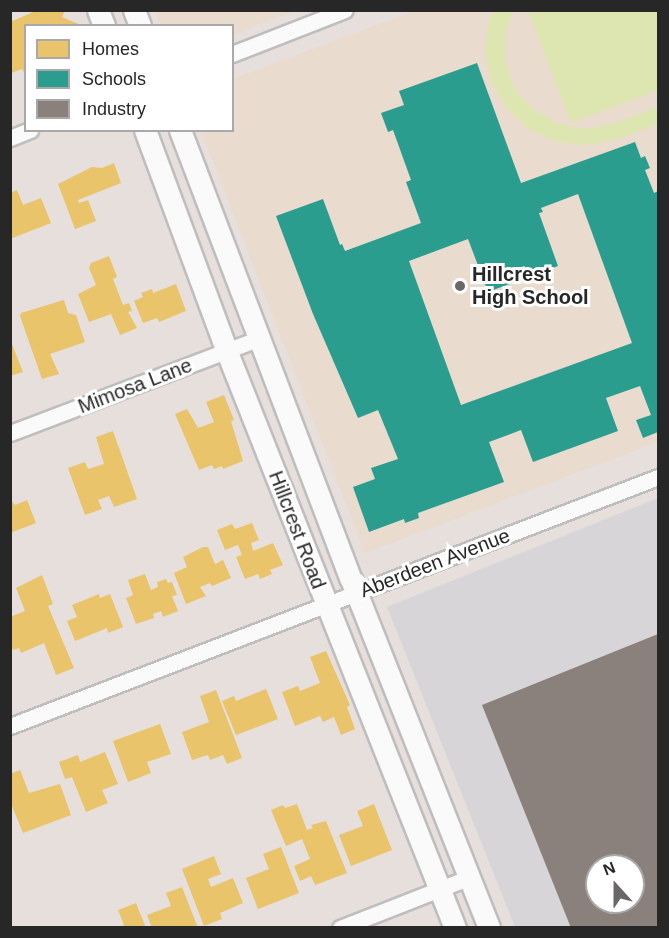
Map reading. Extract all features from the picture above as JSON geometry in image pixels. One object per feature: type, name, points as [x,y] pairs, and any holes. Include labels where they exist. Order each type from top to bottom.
[{"type":"main road","name":"Hillcrest Road","points":[[146,132],[227,352],[455,927]]},
{"type":"main road","name":"Hillcrest Road","points":[[181,132],[357,594],[489,927]]},
{"type":"street","points":[[234,53],[345,10]]},
{"type":"street","points":[[10,138],[25,132]]},
{"type":"street","name":"Mimosa Lane","points":[[10,433],[260,338]]},
{"type":"street","name":"Aberdeen Avenue","points":[[10,726],[658,477]]},
{"type":"street","points":[[340,927],[470,877]]},
{"type":"shaded area","points":[[155,11],[295,11],[234,34],[234,24],[161,24]]},
{"type":"shaded area","name":"Hillcrest High School","points":[[414,11],[658,11],[658,442],[365,553],[201,132],[234,132],[234,79]]},
{"type":"shaded area","points":[[658,498],[658,927],[515,927],[387,607]]},
{"type":"green space","points":[[494,11],[513,11],[505,34],[505,61],[514,88],[533,109],[557,123],[584,129],[612,124],[658,107],[658,124],[618,139],[587,145],[557,142],[528,129],[506,108],[491,81],[485,51],[489,20]]},
{"type":"green space","points":[[528,11],[658,11],[658,90],[571,123]]},
{"type":"building: Homes","points":[[38,10],[65,10],[62,17],[78,24],[24,24],[24,72],[22,69],[11,73],[10,22]]},
{"type":"building: Homes","points":[[114,163],[121,183],[78,200],[79,203],[88,200],[96,221],[75,229],[58,184],[92,167],[102,168]]},
{"type":"building: Homes","points":[[17,190],[23,205],[41,198],[51,223],[10,239],[10,193]]},
{"type":"building: Homes","points":[[109,256],[117,277],[113,279],[123,305],[129,303],[132,311],[128,312],[137,328],[120,335],[111,314],[89,322],[78,294],[96,285],[89,268],[91,263]]},
{"type":"building: Homes","points":[[176,284],[186,311],[159,322],[157,318],[143,323],[134,301],[143,297],[141,293],[152,289],[153,293]]},
{"type":"building: Homes","points":[[64,300],[68,313],[76,315],[85,342],[50,354],[59,374],[42,379],[20,316],[21,313]]},
{"type":"building: Homes","points":[[10,339],[23,372],[10,376]]},
{"type":"building: Homes","points":[[224,395],[234,420],[231,421],[243,461],[223,469],[222,466],[214,469],[212,465],[199,470],[175,414],[187,409],[198,428],[214,422],[206,402]]},
{"type":"building: Homes","points":[[113,431],[137,499],[114,507],[109,496],[98,500],[102,509],[85,515],[68,468],[85,462],[88,469],[104,464],[96,437]]},
{"type":"building: Homes","points":[[10,499],[15,505],[27,500],[36,523],[10,533]]},
{"type":"building: Homes","points":[[252,523],[259,540],[251,543],[253,551],[273,543],[283,565],[270,570],[272,574],[260,579],[258,574],[245,579],[236,557],[242,555],[238,545],[225,550],[217,530],[232,524],[235,529]]},
{"type":"building: Homes","points":[[203,547],[208,547],[215,564],[223,560],[231,578],[212,586],[210,583],[200,587],[206,596],[186,604],[174,573],[187,567],[183,557]]},
{"type":"building: Homes","points":[[145,574],[151,590],[158,587],[157,582],[166,579],[168,583],[172,582],[177,595],[172,596],[178,611],[163,617],[161,611],[153,614],[154,618],[136,624],[126,598],[133,595],[128,580]]},
{"type":"building: Homes","points":[[42,575],[53,604],[48,606],[74,668],[56,675],[44,643],[21,653],[19,648],[13,650],[10,643],[10,617],[25,611],[16,588]]},
{"type":"building: Homes","points":[[99,594],[100,598],[110,594],[123,627],[108,633],[107,628],[75,641],[67,621],[77,617],[72,605]]},
{"type":"building: Homes","points":[[326,651],[350,705],[347,707],[355,729],[341,735],[334,717],[323,722],[320,716],[295,726],[282,692],[298,686],[300,691],[320,683],[310,657]]},
{"type":"building: Homes","points":[[266,689],[278,719],[236,735],[222,701],[234,696],[236,701]]},
{"type":"building: Homes","points":[[216,690],[242,758],[227,764],[223,755],[210,760],[208,755],[192,760],[182,732],[209,722],[200,696]]},
{"type":"building: Homes","points":[[160,724],[171,754],[147,762],[151,773],[128,782],[113,741]]},
{"type":"building: Homes","points":[[105,752],[118,784],[102,790],[108,803],[86,812],[72,777],[65,779],[59,762],[78,755],[80,762]]},
{"type":"building: Homes","points":[[20,770],[29,793],[60,784],[71,815],[23,833],[10,801],[10,774]]},
{"type":"building: Homes","points":[[297,804],[307,830],[313,828],[311,825],[326,821],[347,873],[315,885],[311,876],[300,881],[294,866],[310,859],[302,839],[286,846],[271,810],[283,805],[285,808]]},
{"type":"building: Homes","points":[[374,804],[392,850],[351,866],[339,835],[363,826],[357,811]]},
{"type":"building: Homes","points":[[281,847],[299,893],[258,909],[246,878],[269,869],[263,854]]},
{"type":"building: Homes","points":[[214,856],[221,874],[208,879],[211,887],[233,878],[243,903],[220,913],[222,919],[204,926],[182,869]]},
{"type":"building: Homes","points":[[182,887],[198,928],[152,928],[147,915],[171,906],[166,893]]},
{"type":"building: Homes","points":[[136,903],[146,928],[118,928],[124,925],[118,910]]},
{"type":"building: Schools","points":[[477,63],[521,183],[635,142],[641,158],[645,156],[650,168],[645,170],[654,193],[658,191],[658,432],[643,438],[636,420],[651,415],[640,386],[606,398],[618,431],[533,462],[521,430],[489,442],[504,482],[418,513],[419,518],[405,523],[404,519],[369,532],[353,487],[375,479],[371,468],[398,459],[378,410],[358,418],[313,314],[276,216],[323,199],[340,245],[342,244],[345,251],[421,223],[406,182],[411,180],[393,130],[388,132],[381,113],[404,105],[399,91]],"holes":[[[578,194],[632,343],[461,405],[409,261],[468,239],[488,292],[558,266],[539,213],[543,212],[541,208]]]},
{"type":"building: Industry","points":[[658,634],[658,928],[571,928],[482,705]]},
{"type":"place","name":"Hillcrest High School","points":[[460,286]]}]
